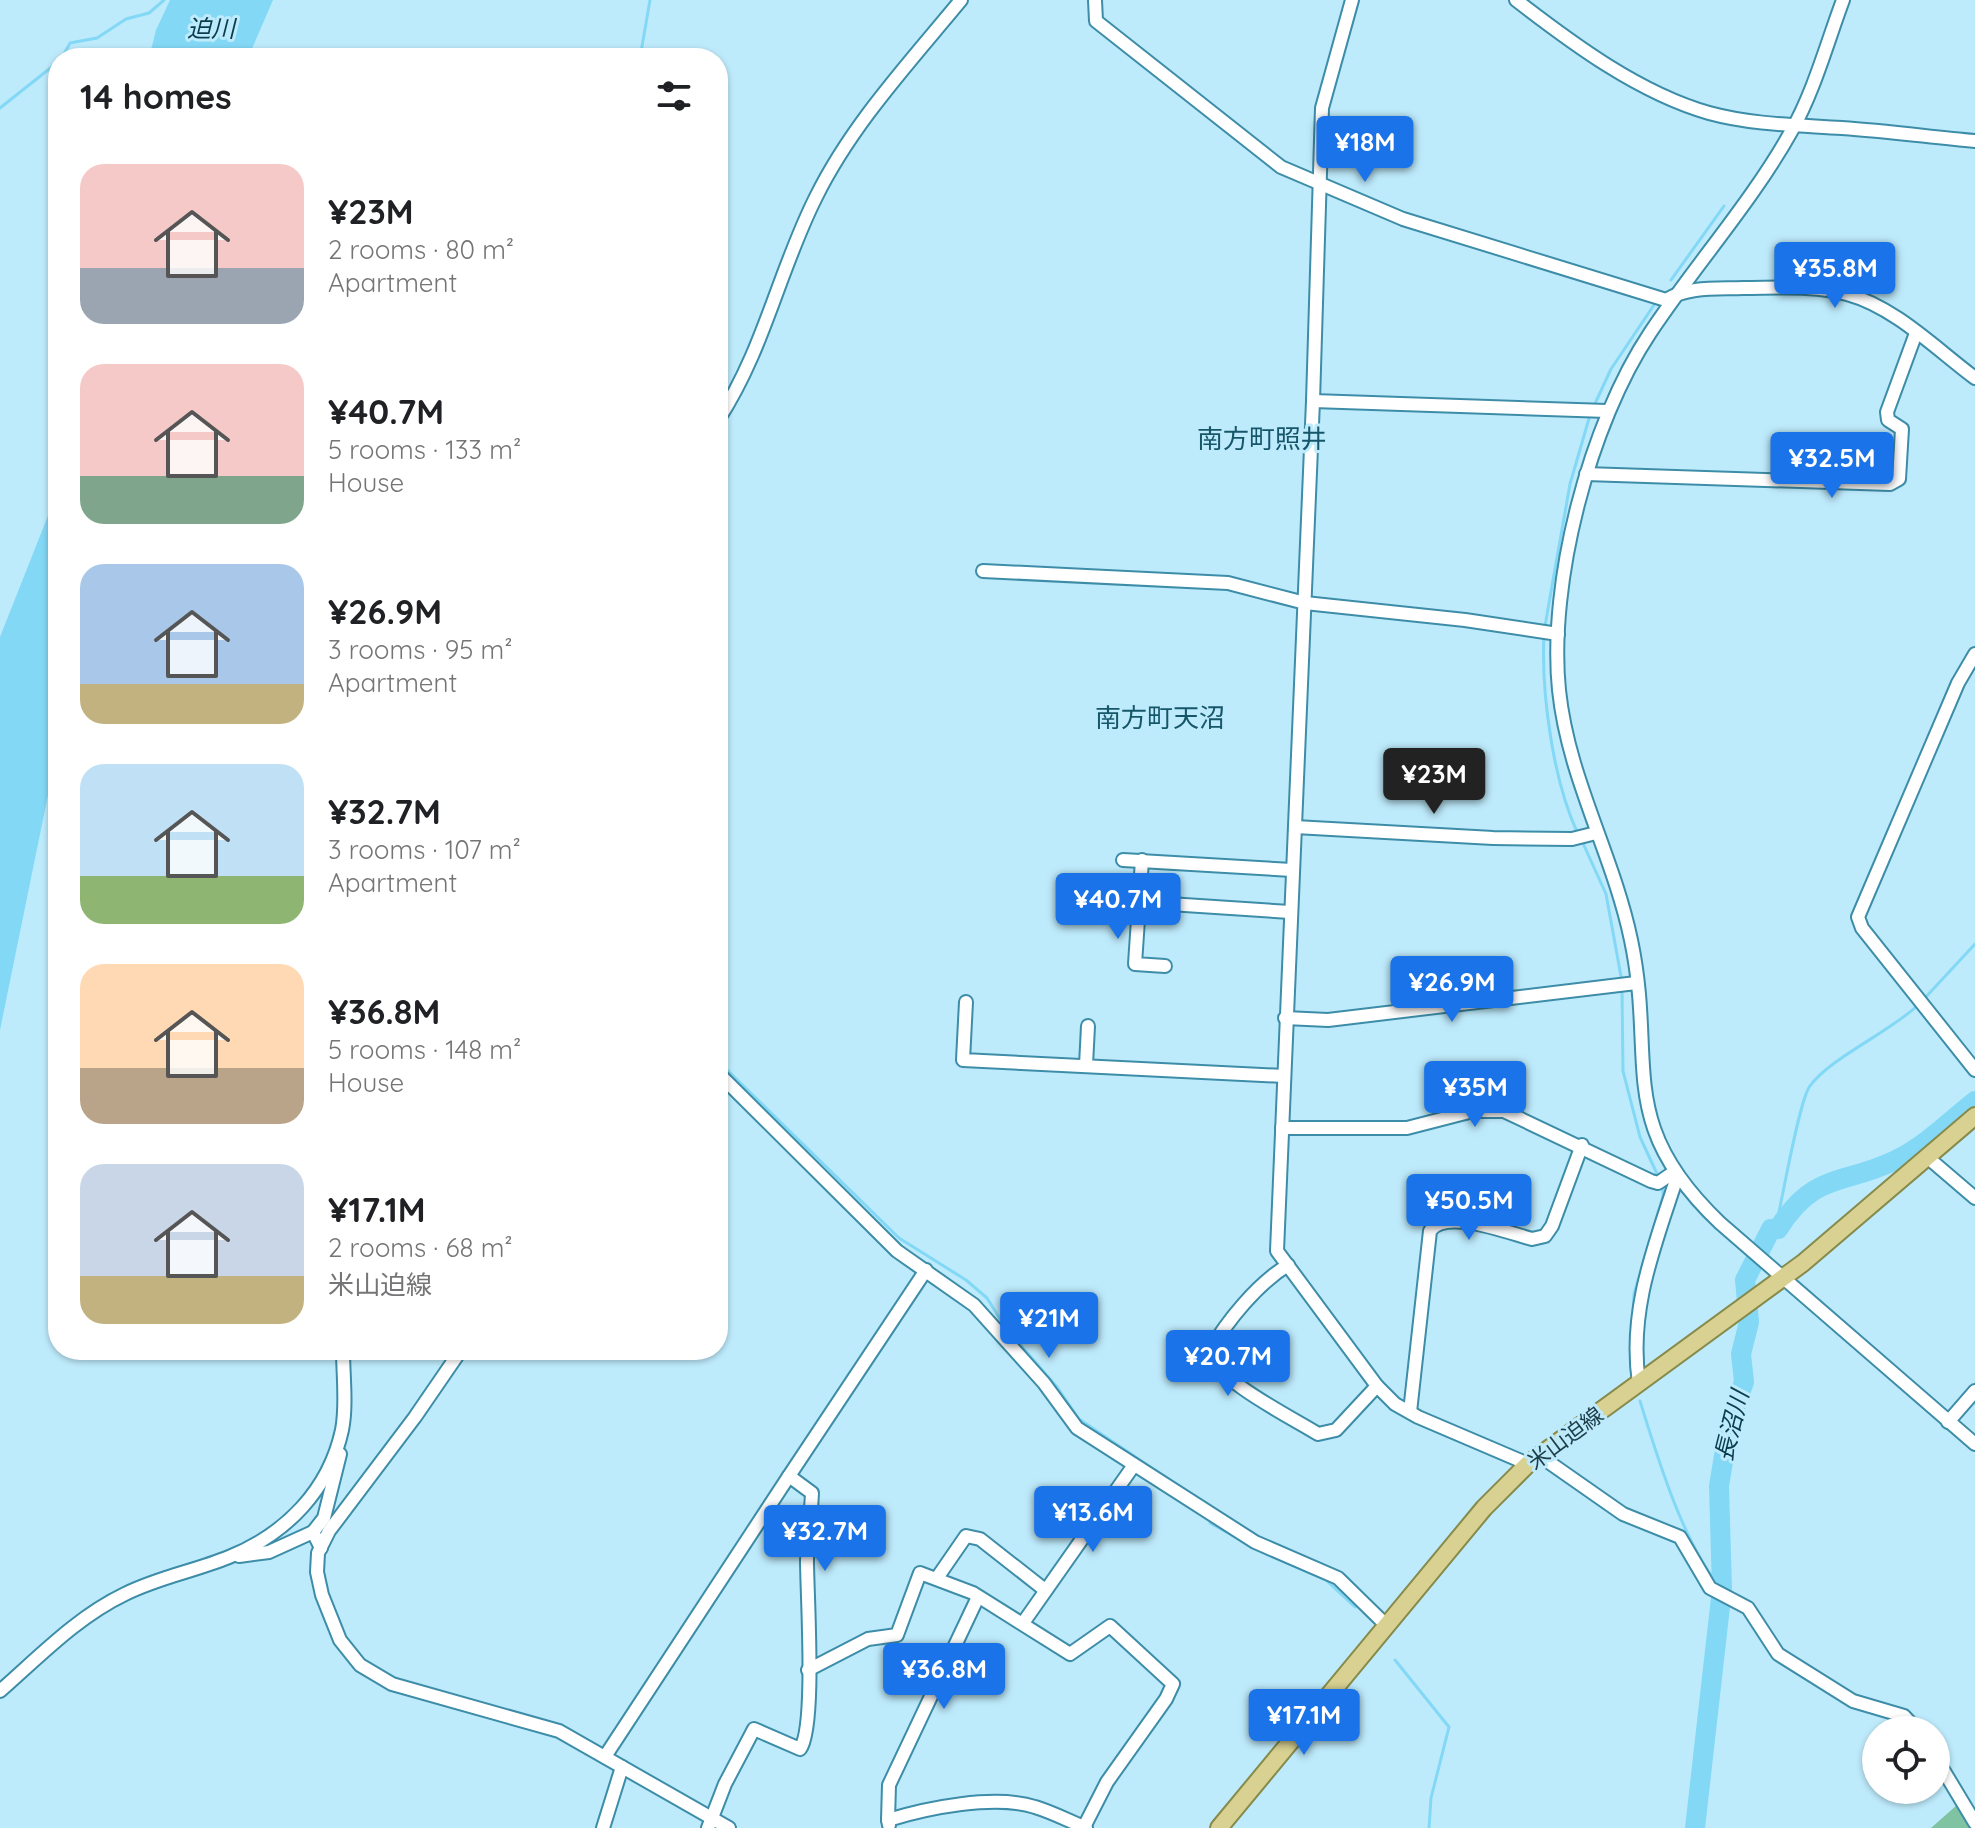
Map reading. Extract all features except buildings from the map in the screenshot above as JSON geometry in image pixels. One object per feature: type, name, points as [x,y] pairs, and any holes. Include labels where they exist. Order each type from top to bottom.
[{"type":"main road","name":"米山迫線","points":[[1219,1828],[1484,1508],[1534,1460],[1784,1277],[1975,1116]]},
{"type":"street","points":[[728,402],[760,344],[795,241],[817,194],[865,118],[961,0]]},
{"type":"street","points":[[1095,0],[1096,21],[1281,167],[1321,186],[1403,219],[1666,300],[1679,292],[1800,288],[1846,294],[1892,315],[1975,378]]},
{"type":"street","points":[[1352,0],[1324,90],[1277,1251],[1377,1386],[1410,1412],[1534,1460],[1623,1514],[1680,1537],[1691,1551],[1702,1579],[1720,1595],[1748,1608],[1778,1654],[1853,1701],[1904,1716]]},
{"type":"street","points":[[1516,0],[1566,39],[1689,105],[1710,113],[1794,127],[1842,128],[1975,141]]},
{"type":"street","points":[[1639,1383],[1636,1329],[1641,1290],[1668,1178],[1646,1109],[1626,984],[1627,924],[1585,836],[1549,633],[1563,587],[1597,411],[1794,127],[1843,0]]},
{"type":"street","points":[[1586,474],[1890,484],[1899,479],[1902,429],[1888,420],[1887,412],[1916,333]]},
{"type":"street","points":[[1313,401],[1597,411]]},
{"type":"street","points":[[983,571],[1228,583],[1305,603],[1389,610],[1549,633]]},
{"type":"street","points":[[1975,654],[1958,683],[1858,917],[1862,928],[1975,1070]]},
{"type":"street","points":[[1295,827],[1585,836]]},
{"type":"street","points":[[1123,860],[1292,870]]},
{"type":"street","points":[[1142,860],[1135,964],[1165,966]]},
{"type":"street","points":[[1139,902],[1290,912]]},
{"type":"street","points":[[1285,1018],[1328,1020],[1626,984]]},
{"type":"street","points":[[966,1002],[963,1060],[1284,1076]]},
{"type":"street","points":[[1086,1065],[1088,1026]]},
{"type":"street","points":[[728,1083],[897,1251],[974,1305],[1044,1383],[1077,1428],[1255,1542],[1338,1578],[1385,1629]]},
{"type":"street","points":[[1282,1128],[1407,1128],[1473,1111],[1504,1111],[1582,1145],[1633,1174],[1668,1178],[1975,1444]]},
{"type":"street","points":[[1410,1412],[1424,1259],[1430,1231],[1439,1222],[1455,1220],[1532,1239],[1545,1236],[1552,1226],[1582,1145]]},
{"type":"street","points":[[1926,1156],[1975,1198]]},
{"type":"street","points":[[1288,1265],[1272,1275],[1217,1338],[1209,1352],[1211,1361],[1231,1378],[1318,1434],[1336,1430],[1377,1386]]},
{"type":"street","points":[[606,1755],[926,1270]]},
{"type":"street","points":[[0,1691],[87,1616],[159,1578],[228,1558],[269,1552],[313,1532],[324,1518],[334,1485],[343,1427],[343,1360]]},
{"type":"street","points":[[454,1360],[321,1548],[317,1572],[322,1595],[340,1640],[368,1672],[392,1684],[559,1731],[606,1755],[709,1823],[729,1828]]},
{"type":"street","points":[[1948,1422],[1975,1391]]},
{"type":"street","points":[[228,1558],[260,1543],[305,1506],[328,1471],[343,1427]]},
{"type":"street","points":[[1023,1623],[1134,1465]]},
{"type":"street","points":[[709,1823],[754,1729],[800,1749],[805,1742],[807,1556],[812,1493],[789,1476]]},
{"type":"street","points":[[313,1532],[321,1548]]},
{"type":"street","points":[[937,1578],[966,1536],[980,1539],[1045,1590]]},
{"type":"street","points":[[808,1670],[868,1639],[897,1635],[920,1573],[978,1597],[1070,1654],[1110,1626],[1173,1684],[1166,1699],[1107,1782],[1085,1827],[1032,1806],[994,1804],[928,1808],[889,1824],[889,1785],[978,1597]]},
{"type":"street","points":[[603,1828],[622,1767]]},
{"type":"street","points":[[1950,1781],[1975,1823]]},
{"type":"green space","points":[[1957,1805],[1973,1828],[1931,1828]]},
{"type":"water","name":"迫川","points":[[170,0],[273,0],[252,48],[152,48]]},
{"type":"water","points":[[48,516],[48,795],[0,1030],[0,637]]},
{"type":"waterway","points":[[67,48],[70,43],[97,38],[126,19],[149,13],[164,0]]},
{"type":"waterway","points":[[642,48],[650,0]]},
{"type":"waterway","points":[[0,108],[48,70]]},
{"type":"waterway","points":[[1671,280],[1724,206]]},
{"type":"waterway","points":[[1593,408],[1611,369],[1656,302]]},
{"type":"waterway","points":[[1545,626],[1570,484],[1590,415]]},
{"type":"waterway","points":[[1544,634],[1550,736],[1562,789],[1578,834]]},
{"type":"waterway","points":[[1582,841],[1606,894],[1622,982]]},
{"type":"waterway","points":[[1923,1000],[1975,944]]},
{"type":"waterway","points":[[1622,990],[1623,1071],[1640,1137],[1658,1176]]},
{"type":"waterway","points":[[1771,1229],[1778,1217],[1797,1127],[1810,1086],[1831,1065],[1918,1005]]},
{"type":"waterway","points":[[728,1071],[899,1238],[966,1280],[987,1298],[1005,1327],[1057,1387],[1079,1419],[1195,1497]]},
{"type":"waterway","name":"長沼川","points":[[1695,1828],[1722,1589],[1719,1486],[1729,1425],[1744,1382],[1741,1354],[1749,1322],[1745,1280],[1771,1229],[1778,1229],[1804,1197],[1831,1182],[1877,1168],[1907,1154],[1975,1101]]},
{"type":"waterway","points":[[1631,1354],[1634,1294],[1663,1196],[1663,1186]]},
{"type":"waterway","points":[[1640,1401],[1683,1523],[1694,1547],[1720,1587]]},
{"type":"waterway","points":[[1210,1523],[1266,1554],[1326,1580],[1355,1607]]},
{"type":"waterway","points":[[1395,1660],[1449,1727],[1431,1798],[1429,1828]]},
{"type":"district","name":"南方町照井","points":[[1262,439]]},
{"type":"district","name":"南方町天沼","points":[[1160,718]]}]
